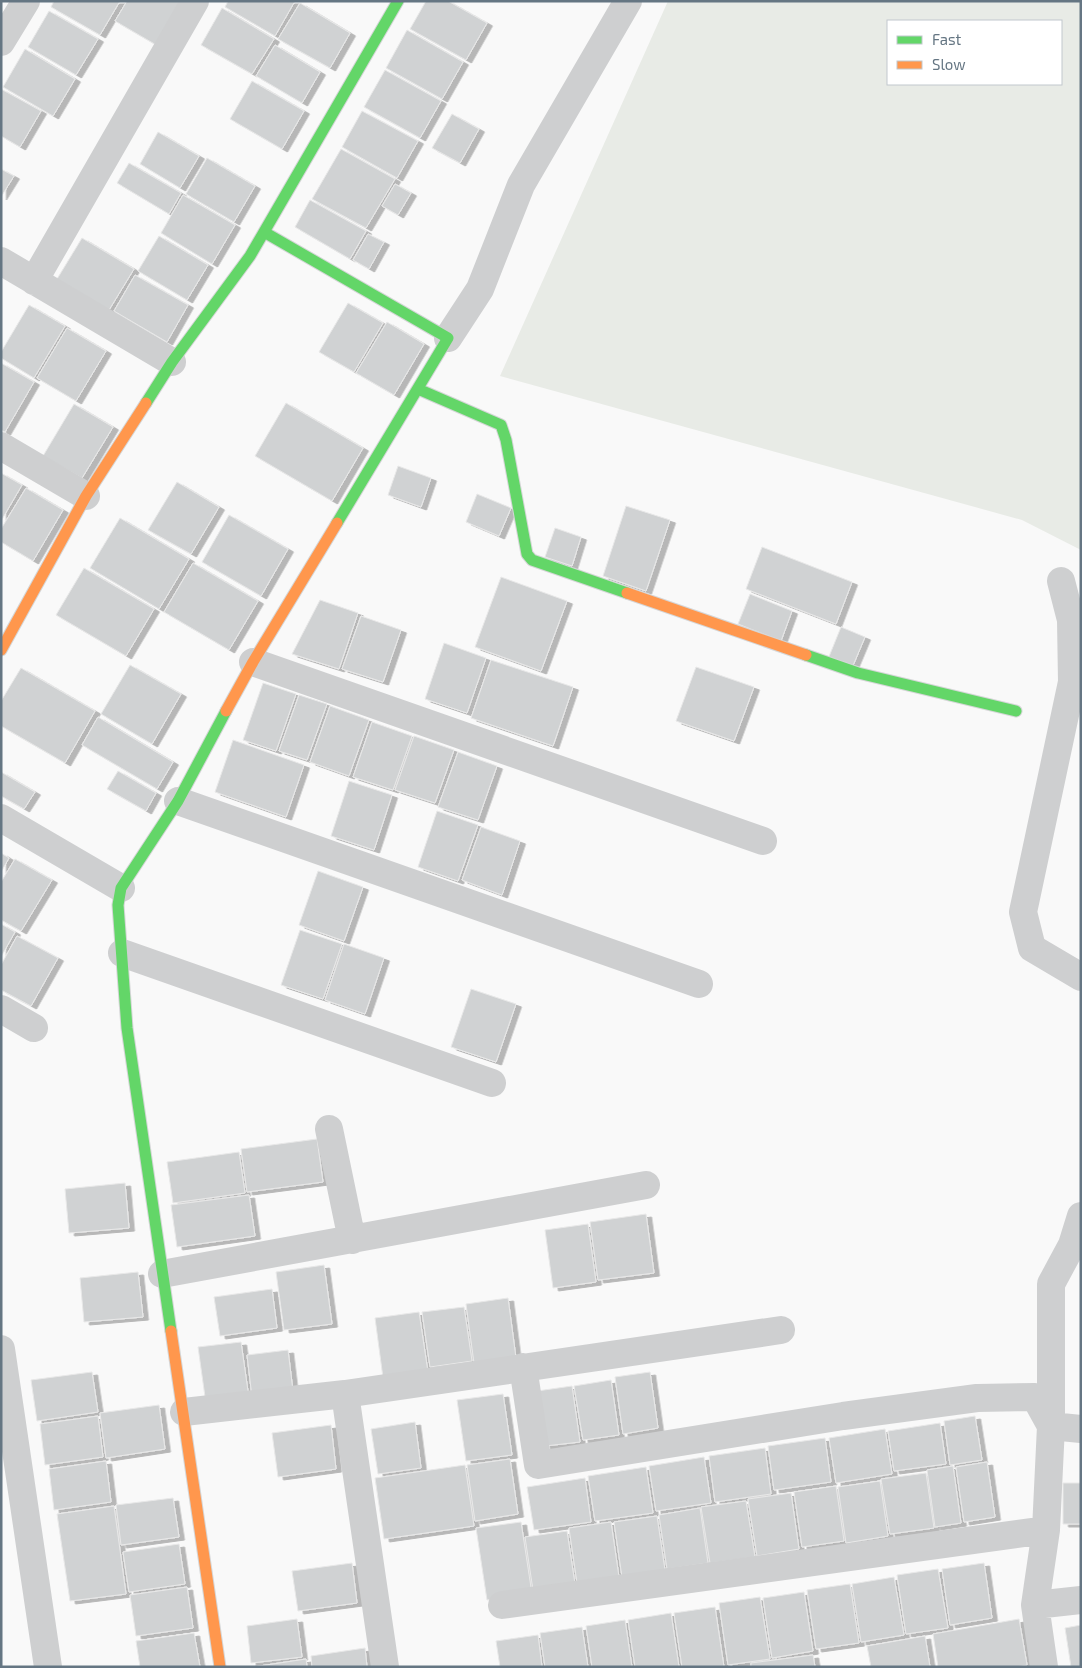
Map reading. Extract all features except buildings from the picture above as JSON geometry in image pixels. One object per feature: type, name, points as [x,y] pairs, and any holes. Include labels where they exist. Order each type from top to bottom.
[{"type":"street","points":[[1,42],[26,1]]},
{"type":"street","points":[[34,281],[195,1]]},
{"type":"street","points":[[4,637],[86,496],[172,362],[250,256],[398,1]]},
{"type":"street","points":[[220,1667],[127,1028],[118,905],[121,888],[178,801],[253,662],[448,338],[480,289],[521,185],[628,1]]},
{"type":"street","points":[[264,232],[448,338]]},
{"type":"street","points":[[1,261],[172,362]]},
{"type":"street","points":[[418,389],[501,425],[506,440],[528,554],[532,560],[858,673],[1016,711]]},
{"type":"street","points":[[1,446],[86,496]]},
{"type":"street","points":[[1061,581],[1071,620],[1072,682],[1024,912],[1032,948],[1081,977]]},
{"type":"street","points":[[253,662],[762,841]]},
{"type":"street","points":[[178,801],[698,984]]},
{"type":"street","points":[[1,818],[121,888]]},
{"type":"street","points":[[122,953],[492,1083]]},
{"type":"street","points":[[1,1009],[34,1028]]},
{"type":"street","points":[[329,1129],[352,1240]]},
{"type":"street","points":[[162,1274],[646,1185]]},
{"type":"street","points":[[1044,1667],[1035,1605],[1046,1530],[1052,1426],[1051,1284],[1077,1244],[1081,1216]]},
{"type":"street","points":[[184,1412],[345,1394],[781,1330]]},
{"type":"street","points":[[1,1349],[48,1667]]},
{"type":"street","points":[[523,1367],[538,1465],[823,1419],[977,1398],[1035,1397],[1052,1426]]},
{"type":"street","points":[[345,1394],[385,1667]]},
{"type":"street","points":[[1052,1426],[1081,1429]]},
{"type":"street","points":[[502,1604],[1046,1530]]},
{"type":"street","points":[[1035,1605],[1081,1600]]},
{"type":"shaded area","points":[[668,1],[1081,1],[1081,550],[1022,520],[500,376]]},
{"type":"traffic: fast","points":[[146,403],[172,362],[250,256],[398,1]]},
{"type":"traffic: fast","points":[[264,232],[448,338],[337,523]]},
{"type":"traffic: fast","points":[[418,389],[501,425],[506,440],[527,554],[532,560],[627,593]]},
{"type":"traffic: fast","points":[[806,655],[858,673],[1016,711]]},
{"type":"traffic: fast","points":[[171,1331],[127,1028],[118,905],[121,888],[178,801],[226,711]]},
{"type":"traffic: slow","points":[[1,650],[86,496],[146,403]]},
{"type":"traffic: slow","points":[[226,711],[253,662],[337,523]]},
{"type":"traffic: slow","points":[[627,593],[806,655]]},
{"type":"traffic: slow","points":[[171,1331],[220,1667]]}]
